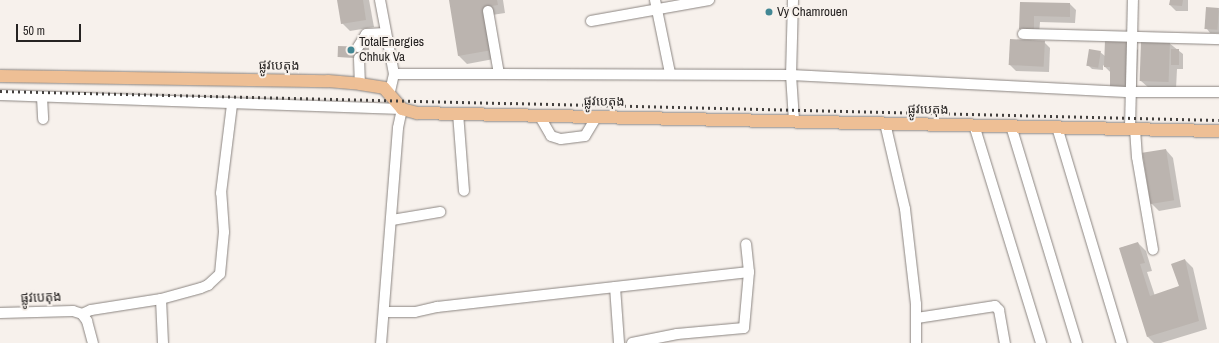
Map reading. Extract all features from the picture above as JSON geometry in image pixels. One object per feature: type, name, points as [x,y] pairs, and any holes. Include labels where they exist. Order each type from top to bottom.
[{"type":"main road","name":"ផ្លូវបេតុង","points":[[0,76],[328,81],[360,84],[390,91]]},
{"type":"main road","points":[[390,91],[402,108]]},
{"type":"main road","name":"ផ្លូវបេតុង","points":[[402,108],[417,113],[794,120],[1219,131]]},
{"type":"street","points":[[380,0],[394,74],[390,91]]},
{"type":"street","points":[[591,22],[656,5],[709,0]]},
{"type":"street","points":[[793,0],[791,75],[794,120]]},
{"type":"street","points":[[1133,0],[1130,92],[1137,157],[1153,250]]},
{"type":"street","points":[[656,5],[670,73]]},
{"type":"street","points":[[488,11],[499,74]]},
{"type":"street","points":[[358,47],[366,34],[386,33]]},
{"type":"street","points":[[1023,34],[1132,38],[1219,39]]},
{"type":"street","points":[[359,58],[360,84]]},
{"type":"street","points":[[394,74],[670,73],[791,75],[1130,92],[1219,92]]},
{"type":"street","points":[[0,95],[232,105],[402,108],[398,128],[392,220],[381,343]]},
{"type":"street","points":[[42,97],[43,119]]},
{"type":"street","points":[[93,343],[87,321],[82,314],[91,310],[161,299],[208,285],[220,274],[224,232],[221,193],[232,105]]},
{"type":"street","points":[[458,113],[464,191]]},
{"type":"street","points":[[539,115],[551,136],[561,139],[585,136],[598,116]]},
{"type":"street","points":[[885,123],[905,209],[917,318],[916,343]]},
{"type":"street","points":[[974,125],[1041,343]]},
{"type":"street","points":[[1011,126],[1077,343]]},
{"type":"street","points":[[1056,127],[1122,343]]},
{"type":"street","points":[[392,220],[440,212]]},
{"type":"street","points":[[632,343],[677,334],[744,328],[749,272],[746,244]]},
{"type":"street","points":[[384,312],[415,312],[437,307],[749,272]]},
{"type":"street","points":[[615,287],[619,343]]},
{"type":"street","points":[[161,299],[163,343]]},
{"type":"street","points":[[917,318],[994,306],[999,310],[1005,343]]},
{"type":"street","name":"ផ្លូវបេតុង","points":[[0,313],[73,311],[82,314]]},
{"type":"building","points":[[337,0],[363,0],[366,20],[341,24]]},
{"type":"building","points":[[449,0],[497,0],[498,5],[484,7],[492,50],[458,56]]},
{"type":"building","points":[[1170,0],[1183,0],[1182,6],[1169,5]]},
{"type":"building","points":[[1020,2],[1070,3],[1070,17],[1034,16],[1034,29],[1019,29]]},
{"type":"building","points":[[1206,7],[1219,8],[1217,30],[1204,29]]},
{"type":"building","points":[[1010,39],[1045,41],[1044,67],[1009,65]]},
{"type":"building","points":[[1105,40],[1130,41],[1129,89],[1110,89],[1110,67],[1104,67]]},
{"type":"building","points":[[1141,41],[1170,42],[1169,82],[1140,81]]},
{"type":"building","points":[[338,46],[369,47],[369,58],[338,57]]},
{"type":"building","points":[[1089,49],[1101,51],[1098,68],[1086,66]]},
{"type":"building","points":[[1171,49],[1179,49],[1179,65],[1171,65]]},
{"type":"building","points":[[1166,149],[1174,200],[1150,204],[1142,153]]},
{"type":"building","points":[[1138,242],[1145,263],[1140,264],[1150,296],[1179,286],[1171,264],[1185,259],[1199,321],[1147,337],[1119,248]]},
{"type":"railway","points":[[0,91],[1219,120]]},
{"type":"place","name":"Vy Chamrouen","points":[[769,12]]},
{"type":"place","name":"TotalEnergies Chhuk Va","points":[[351,50]]}]
